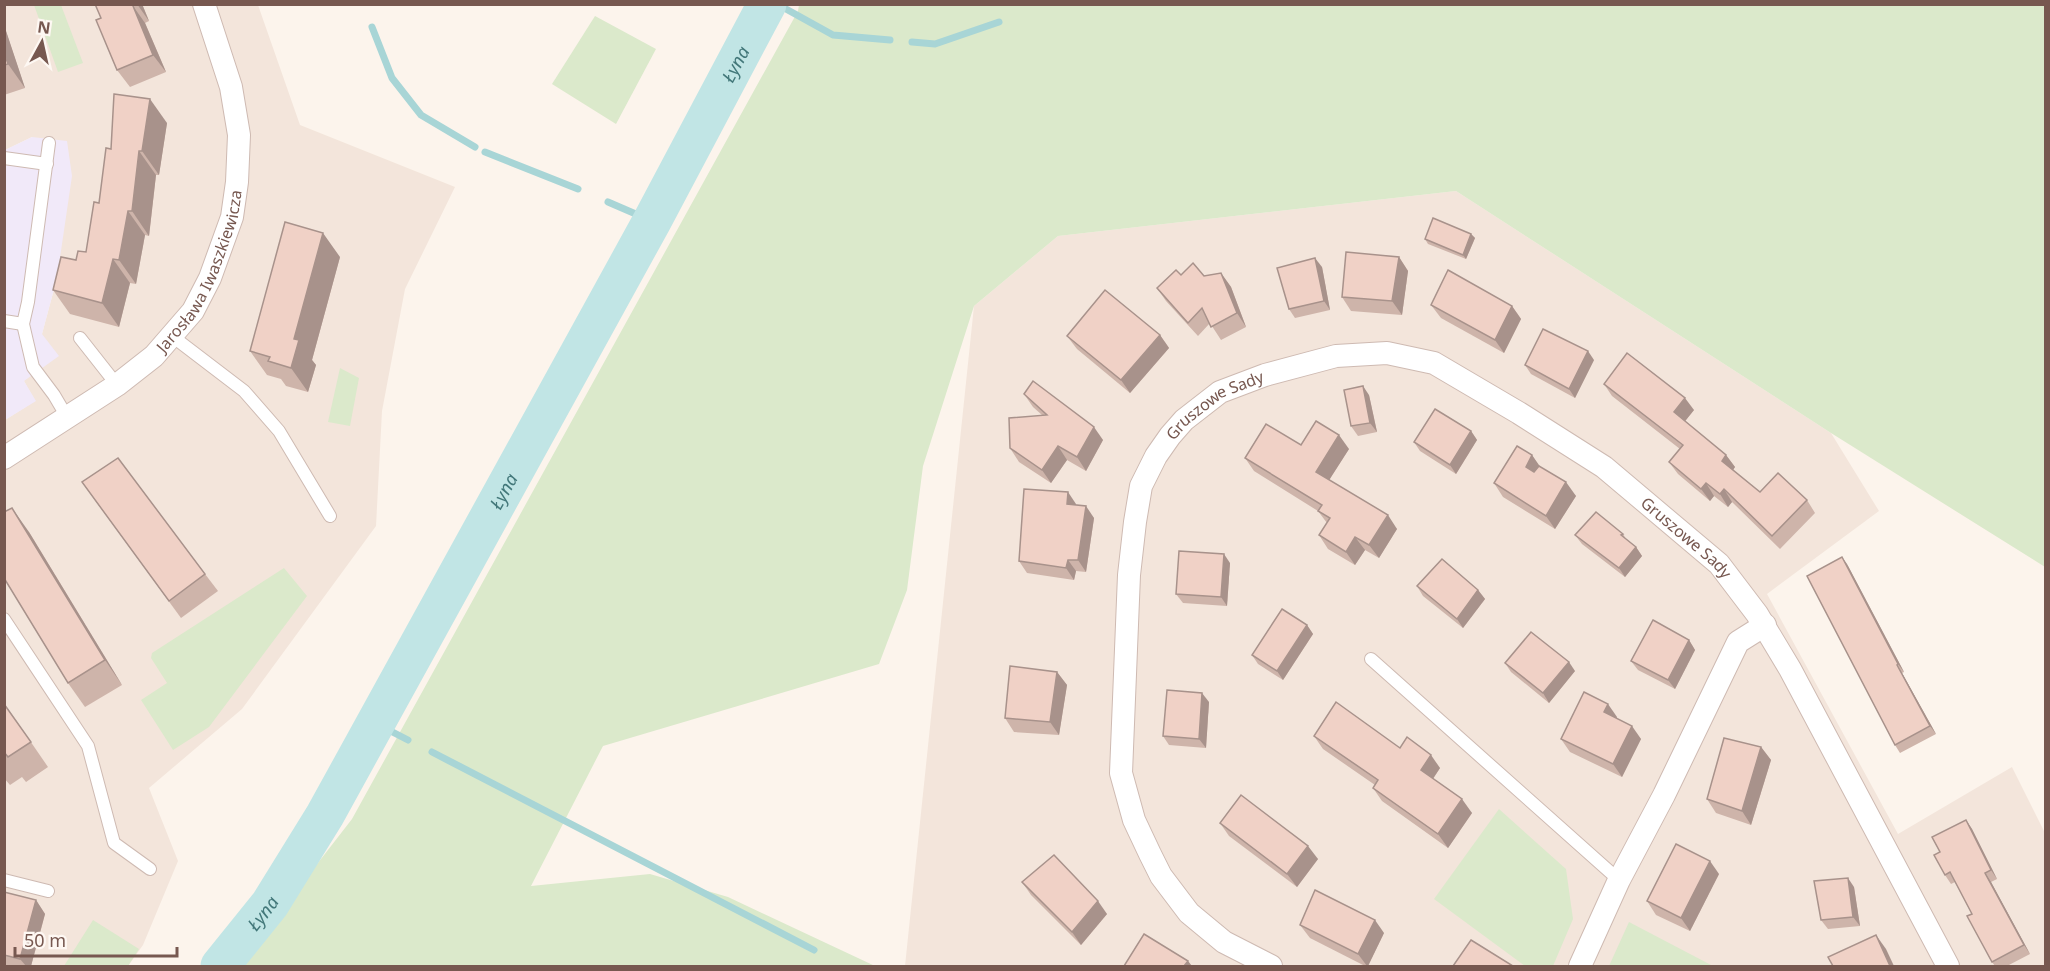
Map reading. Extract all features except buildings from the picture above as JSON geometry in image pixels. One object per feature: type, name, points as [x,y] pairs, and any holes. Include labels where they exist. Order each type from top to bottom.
[{"type":"street","name":"Jarosława Iwaszkiewicza","points":[[4,458],[117,385],[154,356],[193,311],[210,278],[232,216],[237,182],[239,135],[231,87],[204,4]]},
{"type":"street","name":"Gruszowe Sady","points":[[1271,966],[1224,942],[1189,913],[1161,876],[1150,854],[1134,820],[1121,774],[1130,575],[1141,486],[1156,456],[1170,436],[1184,420],[1220,392],[1265,375],[1336,356],[1387,353],[1434,363],[1604,467],[1719,564],[1765,625],[1948,966]]},
{"type":"street","points":[[1580,966],[1619,880],[1665,795],[1738,642],[1765,625]]},
{"type":"lane","points":[[49,143],[28,302],[22,324],[33,368],[54,395],[67,417]]},
{"type":"lane","points":[[4,158],[47,164]]},
{"type":"lane","points":[[4,321],[22,324]]},
{"type":"lane","points":[[172,336],[244,391],[279,431],[330,516]]},
{"type":"lane","points":[[80,338],[117,385]]},
{"type":"lane","points":[[4,619],[88,746],[114,843],[150,869]]},
{"type":"lane","points":[[1371,658],[1619,880]]},
{"type":"lane","points":[[4,880],[48,891]]},
{"type":"shaded area","points":[[5,5],[258,5],[300,125],[455,187],[405,289],[382,411],[376,526],[242,709],[149,788],[178,861],[143,945],[128,966],[5,966],[5,420],[35,401],[24,381],[42,334],[57,278],[32,137],[5,150]]},
{"type":"shaded area","points":[[32,137],[67,141],[72,176],[57,278],[42,334],[59,356],[24,381],[36,401],[5,420],[5,150]]},
{"type":"shaded area","points":[[1456,191],[1831,433],[1879,511],[1767,594],[1898,834],[2012,767],[2045,833],[2045,966],[905,966],[974,306],[1058,236]]},
{"type":"green space","points":[[34,5],[61,5],[83,63],[58,72]]},
{"type":"green space","points":[[799,5],[2045,5],[2045,567],[1831,433],[1456,191],[1058,236],[974,306],[923,466],[907,590],[879,664],[603,746],[531,886],[650,874],[728,897],[875,966],[238,966],[352,819],[798,11]]},
{"type":"green space","points":[[595,16],[656,49],[616,124],[552,84]]},
{"type":"green space","points":[[340,368],[359,378],[350,426],[328,422]]},
{"type":"green space","points":[[284,568],[307,596],[209,727],[173,750],[141,700],[167,683],[151,658],[152,653]]},
{"type":"green space","points":[[1499,809],[1566,869],[1573,919],[1553,966],[1525,966],[1434,899]]},
{"type":"green space","points":[[93,920],[139,949],[128,966],[64,966]]},
{"type":"green space","points":[[1629,922],[1713,966],[1609,966]]},
{"type":"waterway","name":"Łyna","points":[[220,966],[270,904],[325,815],[652,221],[767,4]]},
{"type":"waterway","points":[[777,4],[833,35],[890,40]]},
{"type":"waterway","points":[[912,42],[935,44],[999,22]]},
{"type":"waterway","points":[[372,27],[392,78],[421,115],[475,147]]},
{"type":"waterway","points":[[485,152],[578,189]]},
{"type":"waterway","points":[[608,202],[652,221]]},
{"type":"waterway","points":[[375,723],[408,740]]},
{"type":"waterway","points":[[432,752],[814,950]]}]
